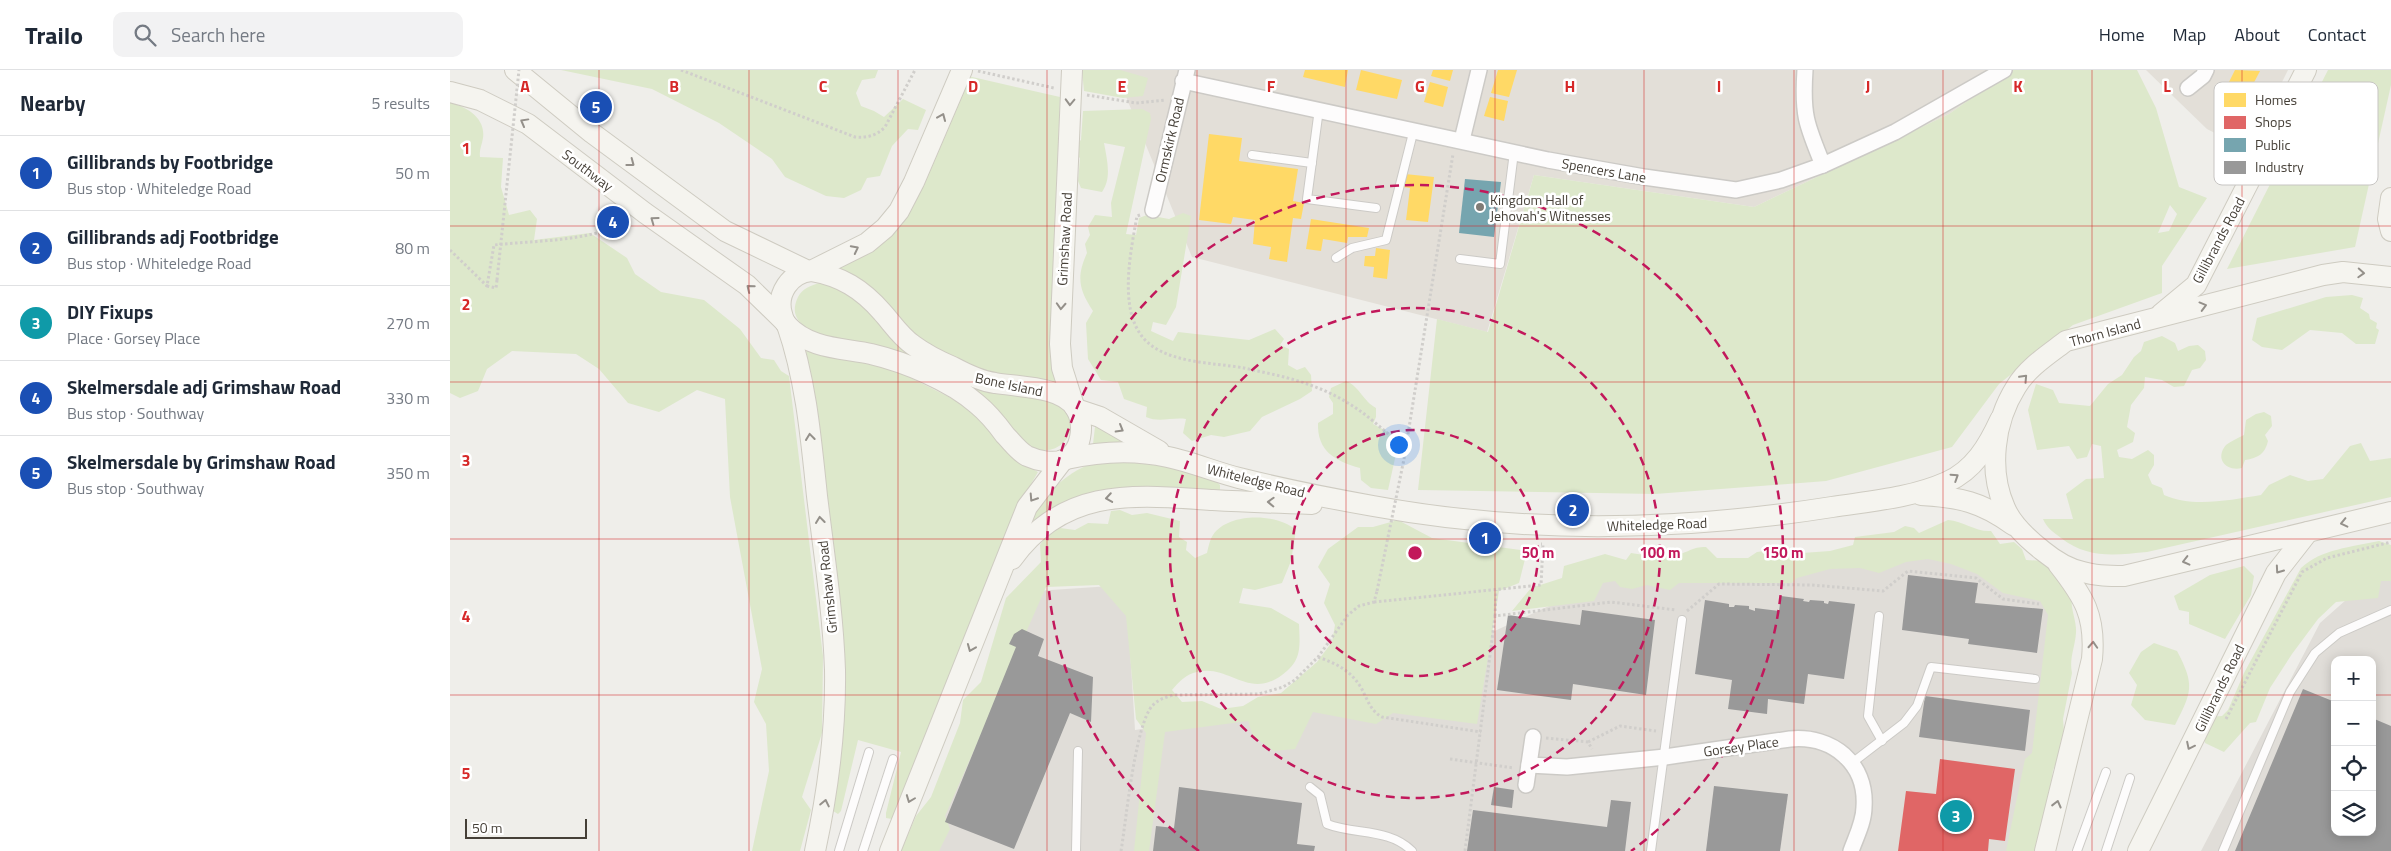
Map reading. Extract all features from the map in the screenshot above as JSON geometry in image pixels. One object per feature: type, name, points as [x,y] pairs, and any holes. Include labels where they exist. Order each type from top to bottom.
[{"type":"street","points":[[517,70],[592,133],[725,231],[810,271]]},
{"type":"street","points":[[786,323],[780,306],[782,294],[788,282],[797,275],[810,271],[867,243],[885,228],[899,211],[914,182],[962,70]]},
{"type":"street","name":"Grimshaw Road","points":[[1072,70],[1060,344],[1062,368],[1075,407]]},
{"type":"street","points":[[1459,139],[1479,70]]},
{"type":"street","points":[[1806,70],[1803,102],[1806,124],[1823,165]]},
{"type":"street","name":"Spencers Lane","points":[[1185,75],[1267,100],[1414,129],[1514,152],[1644,177],[1736,190],[1781,180],[1823,165],[1895,132],[2004,70]]},
{"type":"street","points":[[2188,88],[2203,76],[2206,70]]},
{"type":"street","name":"Gillibrands Road","points":[[2300,82],[2306,70]]},
{"type":"street","name":"Ormskirk Road","points":[[1153,210],[1185,75]]},
{"type":"street","name":"Southway","points":[[450,92],[480,100],[528,124],[645,213],[747,285],[786,323]]},
{"type":"street","name":"Gillibrands Road","points":[[2156,318],[2196,285],[2247,185]]},
{"type":"street","points":[[2391,198],[2388,219],[2391,231]]},
{"type":"street","name":"Bone Island","points":[[810,271],[830,274],[849,282],[866,295],[913,345],[933,358],[980,379],[1046,391],[1061,397],[1075,407]]},
{"type":"street","name":"Thorn Island","points":[[2386,515],[2124,576],[2081,572],[2056,561],[2020,530],[2005,508],[1997,480],[1995,452],[2000,420],[2016,386],[2039,361],[2066,341],[2323,275],[2343,272],[2391,276]]},
{"type":"street","name":"Bone Island","points":[[786,323],[821,345],[877,356],[924,373],[965,394],[979,405],[1025,455],[1049,462],[1064,459]]},
{"type":"street","name":"Grimshaw Road","points":[[786,323],[798,356],[808,412],[835,670],[834,720],[828,791],[815,851]]},
{"type":"street","points":[[890,851],[1027,507],[1080,438],[1081,428],[1075,407]]},
{"type":"street","name":"Whiteledge Road","points":[[1075,407],[1100,417],[1170,457]]},
{"type":"street","name":"Whiteledge Road","points":[[1064,459],[1097,452],[1135,451],[1170,457],[1216,472],[1271,486],[1372,506],[1424,515],[1520,524],[1594,526],[1739,520],[1910,495],[1949,482],[1969,468],[1986,450],[2000,420]]},
{"type":"street","name":"Whiteledge Road","points":[[1910,495],[1941,496],[1968,501],[1992,509],[2020,530]]},
{"type":"street","points":[[999,577],[1016,553],[1039,530],[1072,510],[1099,500],[1131,496],[1372,506]]},
{"type":"street","name":"Gillibrands Road","points":[[2138,851],[2276,573],[2308,532]]},
{"type":"street","points":[[2045,851],[2092,659],[2094,640],[2087,606],[2078,590],[2056,561]]},
{"type":"street","points":[[1526,785],[1533,737]]},
{"type":"street","name":"Gorsey Place","points":[[1529,767],[1567,767],[1601,764],[1801,738],[1823,742],[1834,747],[1852,763],[1862,782],[1864,808],[1852,851]]},
{"type":"lane","points":[[1319,109],[1307,199],[1376,208]]},
{"type":"lane","points":[[1336,258],[1352,248],[1386,240],[1414,129]]},
{"type":"lane","points":[[1460,259],[1500,264],[1514,152]]},
{"type":"lane","points":[[1252,155],[1312,163]]},
{"type":"lane","points":[[2223,851],[2290,692],[2315,653],[2338,632],[2391,610]]},
{"type":"lane","points":[[1879,616],[1868,716],[1882,741]]},
{"type":"lane","points":[[1651,851],[1682,620]]},
{"type":"lane","points":[[1852,763],[1904,723],[1917,706],[1931,668],[2035,679]]},
{"type":"lane","points":[[1076,851],[1078,751]]},
{"type":"lane","points":[[839,851],[869,752]]},
{"type":"lane","points":[[863,851],[893,759]]},
{"type":"lane","points":[[2077,851],[2106,772]]},
{"type":"lane","points":[[2106,851],[2130,778]]},
{"type":"lane","points":[[1310,787],[1320,795],[1327,824],[1336,828],[1379,834],[1406,845],[1412,851]]},
{"type":"path","points":[[450,250],[487,286],[496,288],[517,70]]},
{"type":"path","points":[[682,70],[864,138],[872,136],[885,127],[915,70]]},
{"type":"path","points":[[975,70],[1058,89]]},
{"type":"path","points":[[1084,95],[1136,103],[1162,99],[1177,103]]},
{"type":"path","points":[[1374,602],[1404,459],[1459,139]]},
{"type":"path","points":[[1153,210],[1137,216],[1129,257],[1129,302],[1134,323],[1141,336],[1156,350],[1175,356],[1292,379],[1330,393],[1349,403],[1392,438],[1406,446]]},
{"type":"path","points":[[487,286],[494,245],[591,236],[611,230],[645,213]]},
{"type":"path","points":[[2224,723],[2302,572],[2327,558],[2391,542]]},
{"type":"path","points":[[1121,851],[1140,736],[1146,715],[1153,705],[1162,699],[1174,695],[1259,694],[1272,692],[1295,680],[1318,657],[1348,615],[1359,606],[1374,602],[1541,585],[1544,544],[1536,543]]},
{"type":"path","points":[[1495,616],[1496,590]]},
{"type":"path","points":[[1318,657],[1347,671],[1361,687],[1370,707],[1382,717],[1481,732]]},
{"type":"path","points":[[1533,737],[1588,742],[1620,726],[1668,733]]},
{"type":"path","points":[[1588,742],[1601,764]]},
{"type":"path","points":[[1450,759],[1529,767]]},
{"type":"shaded area","points":[[1115,70],[2011,70],[1949,114],[1754,207],[1534,175],[1487,332],[1192,257]]},
{"type":"shaded area","points":[[2146,70],[2288,70],[2282,82],[2214,82],[2214,133],[2207,129]]},
{"type":"shaded area","points":[[1968,544],[2063,615],[2016,851],[911,851],[1021,592],[1126,585],[1135,730],[1356,695],[1627,570]]},
{"type":"shaded area","points":[[2391,560],[2391,851],[2201,851],[2320,623]]},
{"type":"green space","points":[[561,70],[878,70],[875,78],[862,80],[856,93],[861,106],[884,117],[903,99],[926,110],[918,130],[908,129],[892,146],[880,176],[867,178],[861,190],[844,198],[826,196],[785,177],[772,159],[719,123],[652,89]]},
{"type":"green space","points":[[1082,70],[1120,70],[1148,78],[1143,96],[1123,98],[1084,91]]},
{"type":"green space","points":[[2011,70],[2137,70],[2156,108],[2179,187],[2207,198],[2162,266],[2162,293],[2073,325],[1999,384],[1952,447],[1826,481],[1655,494],[1418,490],[1437,319],[1488,332],[1534,175],[1754,207],[1949,114]],"holes":[[[2170,205],[2177,214],[2169,231],[2158,233]]]},
{"type":"green space","points":[[2328,70],[2391,70],[2391,85],[2378,144],[2378,82],[2322,82]]},
{"type":"green space","points":[[968,76],[1060,97],[1050,351],[1055,382],[984,372],[921,342],[838,268],[865,253]]},
{"type":"green space","points":[[450,103],[468,110],[478,119],[483,131],[480,157],[503,158],[501,187],[509,215],[530,210],[537,219],[534,240],[590,233],[627,258],[635,274],[661,292],[704,300],[740,329],[761,358],[774,360],[781,371],[789,376],[823,656],[822,733],[802,797],[811,810],[800,851],[752,851],[769,771],[766,724],[754,702],[762,669],[730,497],[725,399],[697,390],[659,412],[628,403],[599,369],[576,354],[512,351],[487,369],[478,391],[460,398],[450,393]]},
{"type":"green space","points":[[1142,109],[1150,113],[1151,119],[1126,234],[1136,235],[1139,218],[1147,215],[1169,219],[1183,213],[1191,216],[1176,307],[1166,325],[1153,322],[1151,331],[1173,341],[1178,332],[1249,340],[1275,329],[1284,339],[1280,345],[1289,349],[1288,365],[1297,370],[1305,367],[1311,375],[1312,391],[1300,399],[1262,417],[1250,431],[1224,437],[1211,435],[1192,441],[1183,433],[1186,419],[1156,420],[1146,417],[1147,407],[1124,399],[1118,382],[1101,380],[1088,359],[1086,323],[1093,311],[1082,290],[1080,276],[1087,253],[1085,244],[1090,235],[1088,227],[1095,215],[1112,217],[1111,203],[1125,147],[1104,143],[1108,175],[1102,192],[1081,188],[1078,181],[1080,158],[1075,154],[1076,144],[1081,140],[1083,111]]},
{"type":"green space","points":[[2270,185],[2369,185],[2355,247],[2227,269]]},
{"type":"green space","points":[[820,283],[832,286],[857,300],[908,353],[907,356],[878,345],[823,335],[809,329],[799,321],[795,311],[798,297],[807,288]]},
{"type":"green space","points":[[2352,295],[2363,298],[2360,308],[2369,314],[2370,319],[2377,323],[2376,328],[2379,330],[2375,344],[2356,344],[2342,333],[2310,330],[2282,350],[2262,347],[2252,340],[2257,318],[2326,297]]},
{"type":"green space","points":[[2162,336],[2175,343],[2178,351],[2189,346],[2198,345],[2205,351],[2206,360],[2200,368],[2192,370],[2184,386],[2174,387],[2162,380],[2145,377],[2144,388],[2131,405],[2127,427],[2135,433],[2133,442],[2117,450],[2119,457],[2132,459],[2148,450],[2154,455],[2154,465],[2148,475],[2152,484],[2162,488],[2164,495],[2187,501],[2224,501],[2261,495],[2269,485],[2290,475],[2308,481],[2323,479],[2350,446],[2361,443],[2370,461],[2391,458],[2391,497],[2147,552],[2102,554],[2081,549],[2061,538],[2048,527],[2043,519],[2073,519],[2066,494],[2086,479],[2104,478],[2101,446],[2092,444],[2087,457],[2077,459],[2069,446],[2037,450],[2028,410],[2036,384],[2053,390],[2059,403],[2090,406],[2108,384],[2122,375],[2134,357],[2141,351],[2144,342]]},
{"type":"green space","points":[[807,350],[865,361],[897,371],[947,396],[968,408],[1029,467],[1038,472],[1017,508],[941,696],[896,814],[892,819],[886,818],[886,813],[901,752],[858,740],[841,811],[838,814],[833,811],[810,369]]},
{"type":"green space","points":[[1346,381],[1355,387],[1376,408],[1376,417],[1373,424],[1392,434],[1398,445],[1388,490],[1371,488],[1361,480],[1360,468],[1335,458],[1324,448],[1321,441],[1318,433],[1318,423],[1333,414],[1333,403],[1329,397],[1331,388]]},
{"type":"green space","points":[[973,386],[1029,395],[1050,401],[1059,406],[1067,414],[1070,423],[1070,431],[1066,440],[1060,446],[1051,450],[1041,450],[1029,446],[972,389]]},
{"type":"green space","points":[[2264,412],[2271,416],[2272,426],[2265,435],[2268,441],[2263,452],[2257,457],[2245,460],[2242,468],[2237,469],[2227,466],[2221,455],[2226,445],[2244,435],[2246,420]]},
{"type":"green space","points":[[1098,426],[1124,439],[1124,443],[1093,444],[1095,427]]},
{"type":"green space","points":[[1103,460],[1158,463],[1217,482],[1220,485],[1220,490],[1035,521],[1032,519],[1031,514],[1062,481],[1080,469]]},
{"type":"green space","points":[[1120,510],[1132,515],[1147,513],[1180,521],[1179,537],[1187,542],[1186,550],[1195,558],[1207,553],[1212,537],[1220,527],[1230,522],[1241,519],[1266,518],[1288,524],[1296,530],[1291,561],[1282,583],[1255,590],[1243,588],[1239,603],[1271,608],[1299,624],[1298,653],[1289,670],[1270,682],[1259,684],[1249,683],[1219,673],[1197,672],[1186,676],[1172,690],[1182,702],[1202,701],[1221,709],[1243,706],[1258,697],[1281,693],[1317,662],[1332,642],[1335,625],[1324,603],[1330,584],[1318,567],[1328,549],[1358,527],[1373,527],[1398,520],[1432,538],[1527,551],[1519,583],[1499,591],[1477,724],[1393,713],[1376,724],[1313,712],[1295,749],[1274,751],[1253,736],[1248,721],[1165,732],[1149,851],[1134,851],[1146,733],[1136,719],[1126,616],[1099,585],[1046,587],[945,816],[950,829],[939,851],[901,851],[916,816],[931,797],[960,723],[963,700],[981,682],[1006,598],[1041,562],[1040,545],[1047,535],[1060,528],[1075,530],[1088,523],[1108,524],[1111,511]]},
{"type":"green space","points":[[1948,520],[1980,530],[1991,531],[2000,544],[2014,542],[2022,549],[2026,560],[2046,561],[2072,597],[2076,633],[2072,673],[2063,719],[2064,731],[2061,751],[2053,770],[2044,832],[2035,851],[2006,851],[2025,759],[2032,753],[2048,615],[2040,601],[2003,593],[1977,574],[1951,564],[1928,559],[1906,562],[1879,573],[1860,568],[1830,569],[1797,578],[1792,583],[1679,583],[1670,590],[1647,585],[1632,589],[1620,587],[1615,581],[1603,583],[1594,601],[1512,611],[1531,588],[1562,578],[1564,566],[1605,554],[1626,560],[1631,553],[1673,555],[1701,547],[1706,547],[1717,558],[1748,558],[1757,552],[1772,550],[1775,555],[1830,551],[1853,545],[1855,537],[1894,532],[1905,526],[1914,528],[1919,533]]},
{"type":"green space","points":[[2379,541],[2391,545],[2391,581],[2381,581],[2378,598],[2336,602],[2318,619],[2292,654],[2270,688],[2256,722],[2250,723],[2224,752],[2205,743],[2203,731],[2208,717],[2222,716],[2228,710],[2244,673],[2301,568],[2327,553]]},
{"type":"green space","points":[[2244,566],[2254,576],[2251,595],[2225,639],[2189,624],[2189,612],[2179,610],[2174,596],[2210,575]]},
{"type":"green space","points":[[2154,643],[2177,651],[2187,672],[2189,681],[2188,696],[2175,725],[2145,720],[2131,705],[2137,685],[2129,673],[2141,652]]},
{"type":"building: Homes","points":[[1305,70],[1348,70],[1345,87],[1303,77]]},
{"type":"building: Homes","points":[[1361,70],[1402,80],[1397,99],[1356,90]]},
{"type":"building: Homes","points":[[1433,70],[1453,70],[1450,81],[1431,76]]},
{"type":"building: Homes","points":[[1498,70],[1517,70],[1509,97],[1491,93]]},
{"type":"building: Homes","points":[[2235,70],[2260,71],[2254,82],[2229,82]]},
{"type":"building: Homes","points":[[1430,82],[1448,87],[1443,107],[1424,102]]},
{"type":"building: Homes","points":[[1490,97],[1508,101],[1504,121],[1484,116]]},
{"type":"building: Homes","points":[[1209,134],[1242,138],[1239,161],[1298,169],[1293,201],[1304,203],[1301,219],[1293,218],[1287,262],[1269,259],[1271,247],[1253,244],[1255,220],[1233,217],[1231,224],[1199,220]]},
{"type":"building: Homes","points":[[1405,174],[1434,177],[1428,222],[1406,220],[1410,188],[1403,187]]},
{"type":"building: Homes","points":[[1311,219],[1369,228],[1367,237],[1348,237],[1347,243],[1323,239],[1321,251],[1306,249]]},
{"type":"building: Homes","points":[[1376,248],[1390,250],[1387,279],[1373,277],[1374,267],[1364,266],[1365,256],[1375,256]]},
{"type":"building: Shops","points":[[1940,759],[2015,769],[2005,841],[1989,839],[1988,851],[1898,851],[1906,791],[1936,794]]},
{"type":"building: Public","name":"Kingdom Hall of Jehovah's Witnesses","points":[[1465,179],[1501,182],[1494,237],[1459,233]]},
{"type":"building: Industry","points":[[1908,575],[1978,583],[1975,603],[2043,609],[2037,653],[1968,644],[1969,639],[1902,630]]},
{"type":"building: Industry","points":[[1781,596],[1804,599],[1803,601],[1809,602],[1810,600],[1824,601],[1824,603],[1828,604],[1829,601],[1855,604],[1844,679],[1808,674],[1804,704],[1768,699],[1767,714],[1728,709],[1732,680],[1695,674],[1705,600],[1729,604],[1729,607],[1734,607],[1735,605],[1749,606],[1749,609],[1755,611],[1755,608],[1779,611]]},
{"type":"building: Industry","points":[[1582,610],[1655,620],[1646,695],[1573,684],[1571,700],[1497,690],[1508,615],[1580,625]]},
{"type":"building: Industry","points":[[1022,629],[1044,639],[1038,656],[1093,677],[1091,722],[1070,713],[1014,849],[945,822],[1016,647],[1009,644],[1014,634]]},
{"type":"building: Industry","points":[[2303,689],[2331,700],[2331,836],[2376,836],[2376,720],[2391,726],[2391,851],[2235,851]]},
{"type":"building: Industry","points":[[1925,696],[2030,710],[2025,751],[1919,737]]},
{"type":"building: Industry","points":[[1714,786],[1788,794],[1780,851],[1706,851]]},
{"type":"building: Industry","points":[[1179,787],[1302,803],[1297,844],[1315,846],[1314,851],[1153,851],[1156,826],[1174,828]]},
{"type":"building: Industry","points":[[1494,787],[1514,790],[1512,808],[1491,805]]},
{"type":"building: Industry","points":[[1611,800],[1631,802],[1625,851],[1467,851],[1473,810],[1607,827]]},
{"type":"place","name":"Skelmersdale by Grimshaw Road","points":[[596,107]]},
{"type":"place","name":"Kingdom Hall of Jehovah's Witnesses","points":[[1480,207]]},
{"type":"place","name":"Skelmersdale adj Grimshaw Road","points":[[613,222]]},
{"type":"place","name":"Gillibrands adj Footbridge","points":[[1573,510]]},
{"type":"place","name":"Gillibrands by Footbridge","points":[[1485,538]]},
{"type":"place","name":"DIY Fixups","points":[[1956,816]]}]
